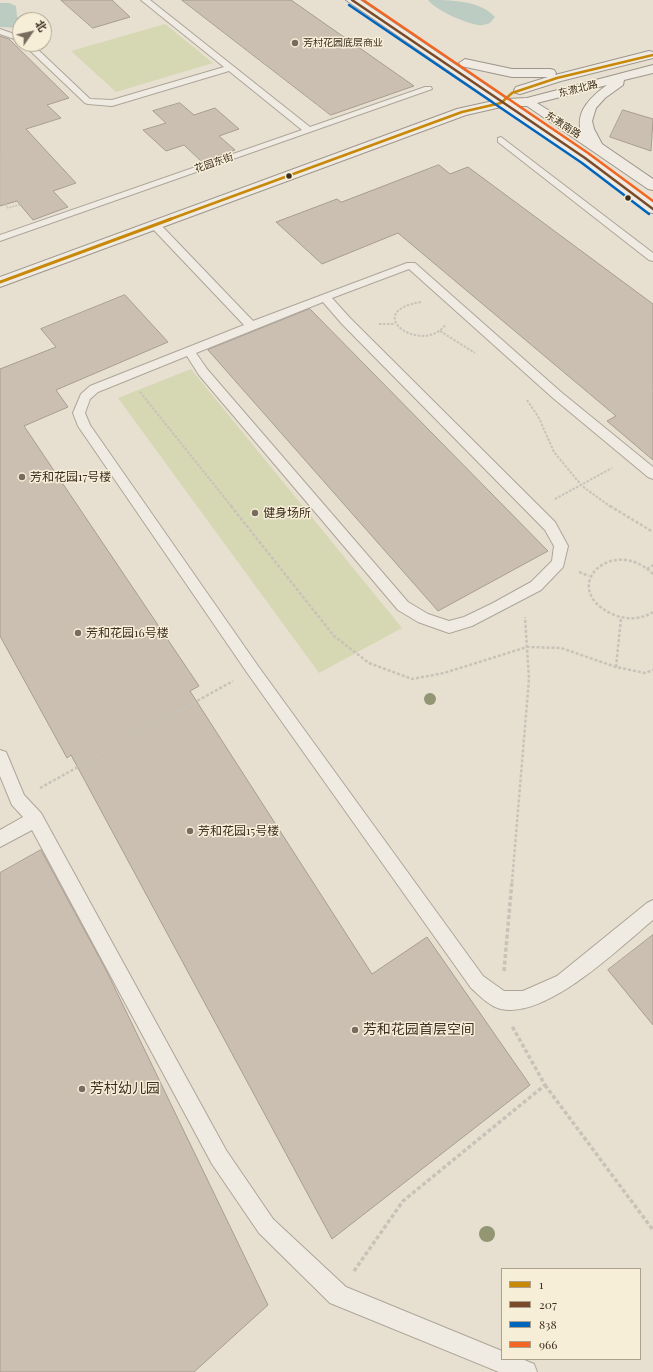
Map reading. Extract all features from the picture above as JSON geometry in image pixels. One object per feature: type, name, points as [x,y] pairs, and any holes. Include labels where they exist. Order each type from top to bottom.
[{"type":"street","name":"东漖南路","points":[[352,0],[501,103],[585,158],[653,209]]},
{"type":"street","name":"东漖南路","points":[[372,0],[465,63],[596,146],[653,186]]},
{"type":"street","name":"东漖北路","points":[[501,103],[512,93],[582,71],[653,54]]},
{"type":"street","points":[[465,63],[512,73],[538,74],[582,71]]},
{"type":"street","name":"东漖北路","points":[[0,282],[462,112],[501,103],[527,102],[653,69]]},
{"type":"street","points":[[596,146],[587,129],[585,119],[589,110],[595,101],[629,76]]},
{"type":"lane","points":[[145,0],[308,130]]},
{"type":"lane","points":[[0,32],[12,36]]},
{"type":"lane","points":[[36,52],[88,101],[103,104],[112,103],[230,68]]},
{"type":"lane","name":"花园东街","points":[[0,238],[428,89]]},
{"type":"lane","points":[[501,140],[653,258]]},
{"type":"lane","points":[[156,225],[251,326]]},
{"type":"lane","points":[[653,474],[591,423],[411,265],[325,297],[94,389],[85,397],[79,413],[84,426],[253,670],[477,982],[502,1000],[524,1000],[563,982],[653,909]]},
{"type":"lane","points":[[189,351],[203,372],[403,606],[423,618],[449,627],[467,622],[536,586],[558,563],[561,546],[550,526],[346,321],[325,297]]},
{"type":"lane","points":[[0,757],[18,800],[35,819],[218,1157],[266,1226],[338,1295],[526,1372]]},
{"type":"lane","points":[[0,839],[35,819]]},
{"type":"path","points":[[0,160],[7,158]]},
{"type":"path","points":[[0,197],[8,208],[38,198],[56,218]]},
{"type":"path","points":[[422,302],[406,305],[396,311],[394,316],[395,324],[402,331],[410,334],[430,335],[440,331],[446,323]]},
{"type":"path","points":[[440,331],[479,355]]},
{"type":"path","points":[[591,423],[653,390]]},
{"type":"path","points":[[527,399],[539,418],[554,452],[582,486],[622,515],[653,532]]},
{"type":"path","points":[[533,509],[582,486],[632,456]]},
{"type":"path","points":[[653,574],[647,569],[627,560],[615,560],[604,562],[595,567],[589,576],[589,592],[594,602],[606,612],[621,618],[634,619],[649,615],[653,612]]},
{"type":"path","points":[[647,569],[653,565]]},
{"type":"path","points":[[524,593],[530,679],[502,1000],[512,1028],[545,1085],[653,1230]]},
{"type":"path","points":[[649,615],[653,619]]},
{"type":"path","points":[[616,667],[621,618]]},
{"type":"path","points":[[18,800],[253,670]]},
{"type":"path","points":[[338,1295],[403,1201],[545,1085]]},
{"type":"green space","points":[[165,24],[213,63],[116,92],[71,51]]},
{"type":"green space","name":"健身场所","points":[[191,369],[402,628],[319,673],[118,398]]},
{"type":"shaded area","points":[[0,3],[9,3],[16,6],[17,12],[12,12],[12,28],[0,27]]},
{"type":"building","points":[[61,0],[112,0],[130,17],[93,28]]},
{"type":"building","name":"芳村花园底层商业","points":[[182,0],[291,0],[414,86],[331,115]]},
{"type":"building","points":[[0,36],[9,39],[12,42],[12,52],[22,52],[69,98],[47,105],[61,118],[26,129],[76,183],[53,191],[68,207],[33,220],[17,201],[0,206]]},
{"type":"building","points":[[180,103],[194,115],[215,108],[239,129],[219,136],[235,150],[202,162],[184,145],[166,151],[143,130],[166,123],[153,111]]},
{"type":"building","points":[[623,110],[653,119],[651,151],[610,137]]},
{"type":"building","points":[[439,165],[450,174],[468,167],[653,304],[653,460],[607,421],[616,416],[398,233],[322,264],[276,222],[337,199],[341,202]]},
{"type":"building","name":"芳和花园首层空间","points":[[125,295],[168,342],[56,390],[68,407],[24,426],[199,686],[190,691],[372,974],[427,937],[530,1085],[332,1239],[71,755],[67,758],[0,636],[0,369],[56,347],[41,329]]},
{"type":"building","points":[[310,309],[548,551],[438,611],[208,350]]},
{"type":"building","name":"芳村幼儿园","points":[[41,850],[106,970],[268,1305],[194,1372],[0,1372],[0,873]]},
{"type":"building","points":[[653,935],[653,1025],[608,970]]},
{"type":"waterway","points":[[442,0],[480,17]]},
{"type":"transit line","name":"207","points":[[352,0],[585,158],[653,209]]},
{"type":"transit line","name":"966","points":[[363,0],[588,153],[653,201]]},
{"type":"transit line","name":"838","points":[[349,5],[582,163],[649,214]]},
{"type":"transit line","name":"1","points":[[0,282],[462,112],[501,103],[512,93],[557,78],[653,55]]},
{"type":"place","name":"芳村花园底层商业","points":[[295,43]]},
{"type":"place","name":"芳和花园17号楼","points":[[22,477]]},
{"type":"place","name":"健身场所","points":[[255,513]]},
{"type":"place","name":"芳和花园16号楼","points":[[78,633]]},
{"type":"place","name":"芳和花园15号楼","points":[[190,831]]},
{"type":"place","name":"芳和花园首层空间","points":[[355,1030]]},
{"type":"place","name":"芳村幼儿园","points":[[82,1089]]}]
